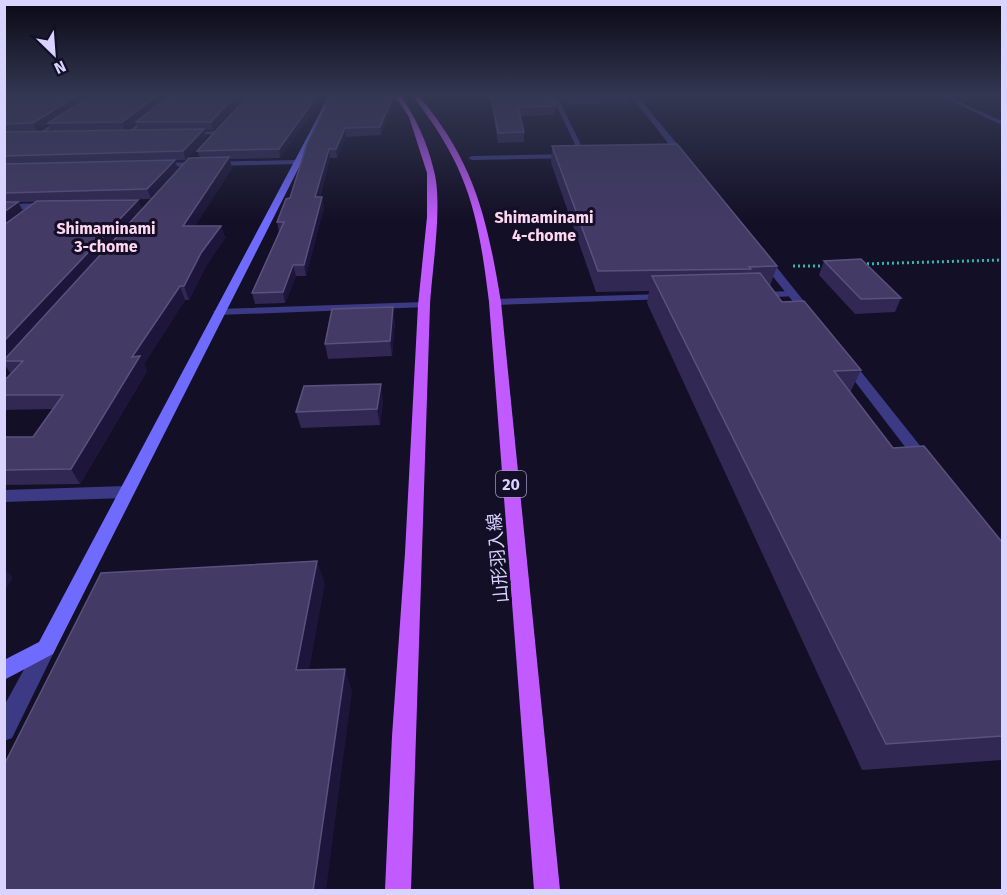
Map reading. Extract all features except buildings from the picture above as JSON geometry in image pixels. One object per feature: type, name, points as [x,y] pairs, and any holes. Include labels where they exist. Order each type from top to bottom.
[{"type":"main road","points":[[398,891],[403,736],[414,553],[424,305],[432,217],[431,173],[419,138]]},
{"type":"main road","name":"山形羽入線","points":[[445,138],[476,199],[487,248],[495,302],[547,891]]},
{"type":"street","points":[[210,141],[213,138]]},
{"type":"street","points":[[4,730],[309,138]]},
{"type":"street","points":[[668,138],[695,171]]},
{"type":"street","points":[[472,158],[583,155]]},
{"type":"street","points":[[142,166],[296,162]]},
{"type":"street","points":[[22,221],[39,206]]},
{"type":"street","points":[[4,207],[62,206]]},
{"type":"street","points":[[757,250],[821,331]]},
{"type":"street","points":[[836,349],[930,468]]},
{"type":"street","points":[[4,496],[126,492]]},
{"type":"street","points":[[4,671],[46,648]]},
{"type":"lane","points":[[575,138],[583,155],[594,155]]},
{"type":"lane","points":[[670,154],[681,153]]},
{"type":"lane","points":[[745,295],[792,294]]},
{"type":"lane","points":[[495,302],[674,297]]},
{"type":"lane","points":[[218,312],[424,305]]},
{"type":"path","points":[[852,265],[1002,260]]},
{"type":"path","points":[[771,267],[829,265]]},
{"type":"district","name":"Shimaminami 4-chome","points":[[544,226]]},
{"type":"district","name":"Shimaminami 3-chome","points":[[106,237]]}]
